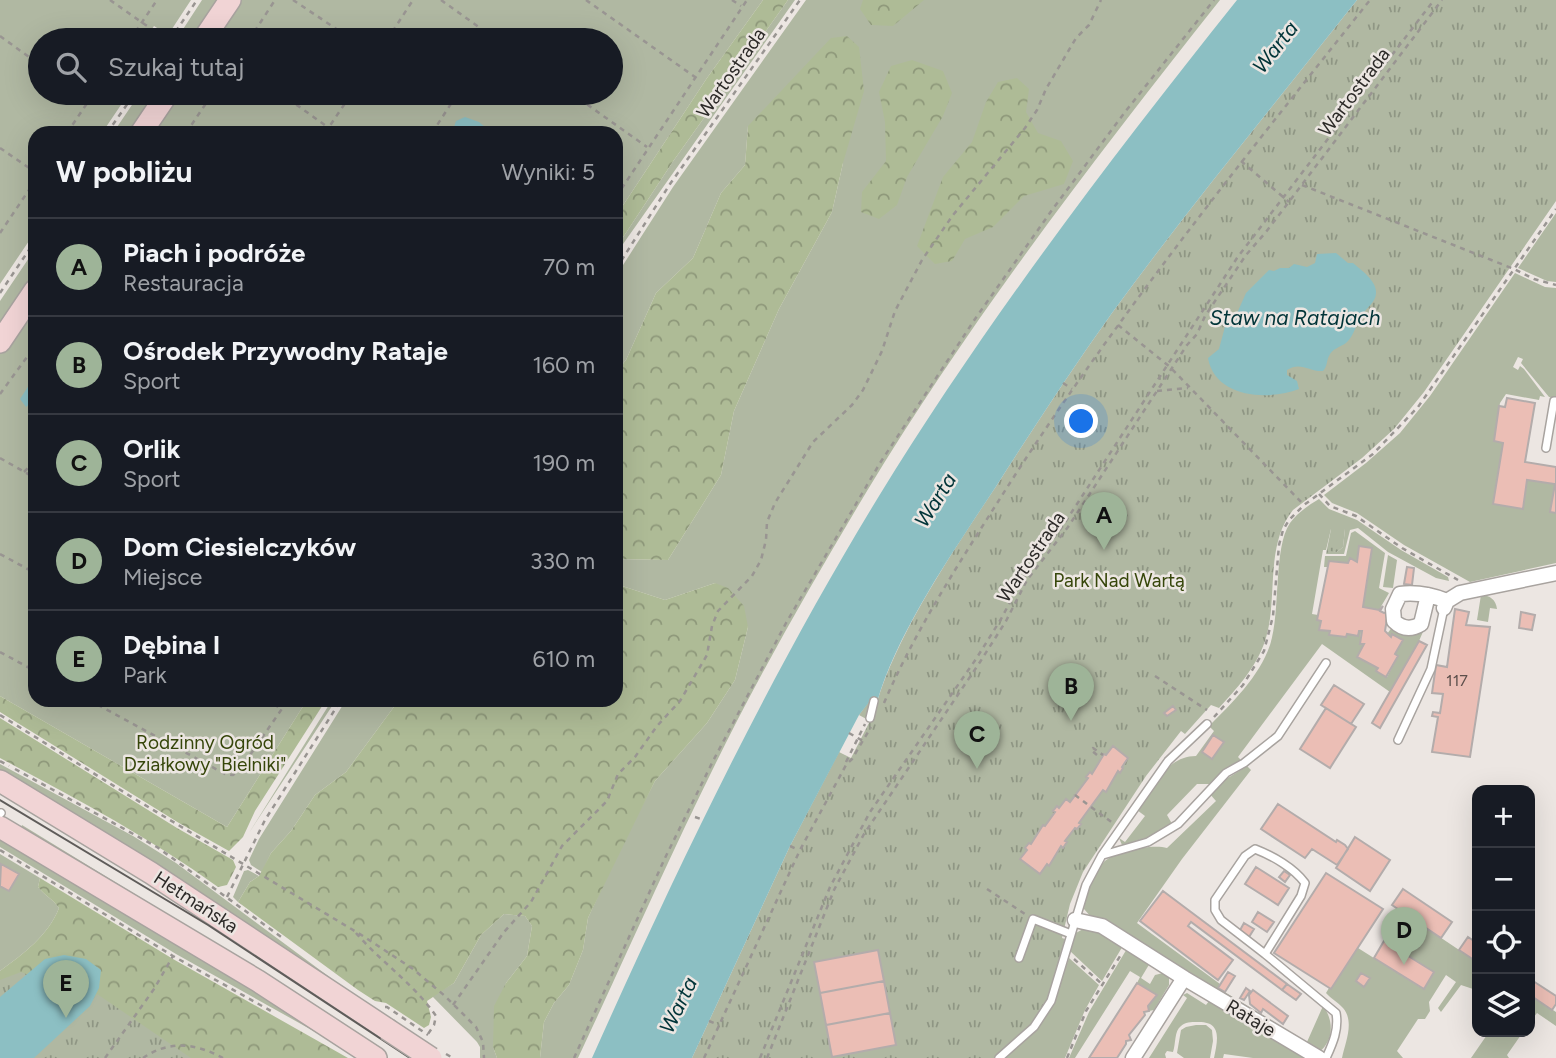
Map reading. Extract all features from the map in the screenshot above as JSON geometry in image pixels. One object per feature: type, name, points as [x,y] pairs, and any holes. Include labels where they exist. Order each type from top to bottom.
[{"type":"main road","points":[[211,28],[230,0]]},
{"type":"main road","points":[[146,126],[160,105]]},
{"type":"main road","points":[[0,342],[28,300]]},
{"type":"main road","name":"Hetmańska","points":[[9,789],[387,1019],[431,1058]]},
{"type":"main road","name":"Hetmańska","points":[[0,827],[258,981],[373,1056]]},
{"type":"street","points":[[1439,600],[1556,573]]},
{"type":"street","name":"Rataje","points":[[1073,927],[1102,926],[1319,1058]]},
{"type":"street","points":[[1133,1058],[1184,978]]},
{"type":"lane","points":[[1546,448],[1553,401],[1556,401]]},
{"type":"lane","points":[[1398,740],[1431,669],[1439,600]]},
{"type":"lane","points":[[1102,855],[1148,842],[1178,824],[1226,773],[1244,763],[1279,736],[1326,663]]},
{"type":"lane","points":[[871,721],[874,701]]},
{"type":"lane","points":[[999,1058],[1034,1027],[1046,1011],[1055,992],[1086,885],[1102,855],[1168,761],[1207,724]]},
{"type":"lane","points":[[1265,954],[1301,895],[1305,883],[1300,875],[1255,849],[1245,856],[1215,900],[1215,910],[1221,920],[1336,1013],[1338,1023],[1326,1058]]},
{"type":"lane","points":[[1019,958],[1033,919],[1073,927]]},
{"type":"path","points":[[110,0],[150,28]]},
{"type":"path","points":[[138,28],[157,0]]},
{"type":"path","points":[[177,28],[197,0]]},
{"type":"path","points":[[257,28],[275,0]]},
{"type":"path","points":[[293,0],[335,28]]},
{"type":"path","points":[[395,28],[413,0]]},
{"type":"path","points":[[441,0],[480,28]]},
{"type":"path","points":[[586,0],[695,78]]},
{"type":"path","points":[[732,0],[742,7]]},
{"type":"path","points":[[623,186],[747,0]]},
{"type":"path","name":"Wartostrada","points":[[623,258],[670,184],[800,0]]},
{"type":"path","points":[[453,1005],[504,932],[531,902],[562,846],[607,801],[618,774],[680,701],[707,655],[712,626],[718,611],[752,576],[761,560],[767,522],[775,503],[813,442],[852,405],[863,390],[882,351],[895,311],[922,260],[953,215],[1025,128],[1076,38],[1089,25],[1101,0]]},
{"type":"path","points":[[574,1058],[660,869],[713,761],[786,623],[880,463],[975,319],[1045,220],[1125,111],[1214,0]]},
{"type":"path","points":[[882,708],[933,607],[1024,460],[1118,324],[1241,161],[1370,0]]},
{"type":"path","name":"Wartostrada","points":[[760,1058],[830,887],[858,833],[993,633],[1023,578],[1062,527],[1237,258],[1434,0]]},
{"type":"path","name":"Wartostrada","points":[[767,1058],[834,890],[863,834],[980,662],[1006,621],[1027,580],[1068,527],[1187,345],[1197,334],[1205,316],[1246,254],[1289,202],[1442,0]]},
{"type":"path","points":[[0,36],[28,56]]},
{"type":"path","points":[[72,126],[86,105]]},
{"type":"path","points":[[112,126],[127,105]]},
{"type":"path","points":[[192,126],[205,105]]},
{"type":"path","points":[[296,105],[325,126]]},
{"type":"path","points":[[329,126],[344,105]]},
{"type":"path","points":[[437,126],[450,105]]},
{"type":"path","points":[[588,105],[617,126]]},
{"type":"path","points":[[623,130],[647,147]]},
{"type":"path","points":[[0,148],[28,167]]},
{"type":"path","points":[[1241,161],[1289,202]]},
{"type":"path","points":[[1302,185],[1555,286]]},
{"type":"path","points":[[0,233],[28,191]]},
{"type":"path","points":[[1207,724],[1243,685],[1264,652],[1273,616],[1281,537],[1289,520],[1304,505],[1373,454],[1418,407],[1556,209]]},
{"type":"path","points":[[0,293],[28,251]]},
{"type":"path","points":[[1118,324],[1167,365],[1304,505]]},
{"type":"path","points":[[0,394],[28,356]]},
{"type":"path","points":[[1063,383],[1073,389]]},
{"type":"path","points":[[1157,391],[1190,388]]},
{"type":"path","points":[[0,458],[28,474]]},
{"type":"path","points":[[24,472],[28,468]]},
{"type":"path","points":[[1319,494],[1330,506],[1356,516],[1402,548],[1476,590]]},
{"type":"path","points":[[0,554],[28,569]]},
{"type":"path","points":[[0,652],[28,667]]},
{"type":"path","points":[[1155,676],[1207,710]]},
{"type":"path","points":[[102,707],[225,774],[233,775],[239,771],[282,709],[278,707]]},
{"type":"path","points":[[227,897],[265,820],[337,707]]},
{"type":"path","points":[[0,715],[354,930],[413,969],[476,1027],[483,1042],[484,1058]]},
{"type":"path","points":[[704,1058],[800,850],[858,738],[871,721]]},
{"type":"path","points":[[846,765],[863,741],[871,721]]},
{"type":"path","points":[[849,733],[863,741]]},
{"type":"path","points":[[1097,755],[1091,750],[1093,748],[1103,755]]},
{"type":"path","points":[[0,761],[157,847],[290,944]]},
{"type":"path","points":[[1075,795],[1114,824]]},
{"type":"path","points":[[695,817],[701,820]]},
{"type":"path","points":[[790,846],[800,850]]},
{"type":"path","points":[[0,850],[173,956],[275,1014]]},
{"type":"path","points":[[987,889],[1025,914]]},
{"type":"path","points":[[354,930],[371,951],[424,999],[436,1016],[435,1025],[428,1034]]},
{"type":"path","points":[[1067,1058],[1086,1012],[1128,942]]},
{"type":"path","points":[[105,1058],[154,989],[173,956]]},
{"type":"path","points":[[1075,960],[1102,985]]},
{"type":"path","points":[[387,1007],[422,1030]]},
{"type":"path","points":[[709,1021],[719,1026]]},
{"type":"path","points":[[143,1058],[155,1049],[169,1045],[189,1045],[208,1050],[223,1058]]},
{"type":"green space","points":[[0,0],[191,0],[173,28],[28,28],[28,105],[121,105],[107,126],[28,126],[28,242],[0,284]]},
{"type":"green space","points":[[202,0],[223,0],[204,28],[184,28]]},
{"type":"green space","points":[[237,0],[763,0],[707,78],[623,205],[623,126],[153,126],[167,105],[623,105],[623,28],[218,28]]},
{"type":"green space","points":[[763,0],[788,0],[674,160],[623,237],[623,205],[707,78]]},
{"type":"green space","points":[[788,0],[795,0],[623,244],[623,237],[674,160]]},
{"type":"green space","points":[[806,0],[1220,0],[1036,240],[907,427],[817,576],[738,719],[676,845],[578,1058],[540,1058],[544,1022],[554,1003],[569,985],[583,950],[588,918],[620,849],[655,781],[707,723],[735,680],[748,627],[715,583],[665,600],[623,586],[623,559],[668,560],[721,475],[734,411],[779,309],[832,212],[843,163],[748,126],[745,165],[721,193],[693,258],[656,293],[623,364],[623,265],[673,187]]},
{"type":"green space","points":[[863,0],[924,0],[893,26],[871,25],[860,9]]},
{"type":"green space","name":"Park Nad Wartą","points":[[1357,0],[1556,0],[1556,201],[1424,392],[1394,429],[1362,458],[1293,510],[1284,524],[1275,556],[1269,625],[1257,660],[1219,708],[1211,705],[1185,734],[1181,731],[1146,776],[1083,872],[1070,904],[1062,938],[1065,939],[1050,997],[1030,1026],[995,1058],[692,1058],[790,846],[839,752],[851,758],[870,721],[859,715],[870,700],[877,702],[899,647],[946,562],[1112,313],[1202,194]]},
{"type":"green space","points":[[847,36],[859,47],[864,91],[832,212],[779,309],[734,411],[721,475],[668,560],[623,559],[623,364],[656,293],[693,258],[721,193],[745,165],[748,126],[831,38]]},
{"type":"green space","points":[[912,60],[943,71],[952,93],[943,116],[907,177],[897,205],[879,219],[861,212],[862,192],[886,161],[885,122],[879,92],[891,66]]},
{"type":"green space","points":[[1017,78],[1029,89],[1026,112],[1038,133],[1061,141],[1073,161],[1064,184],[1024,196],[993,227],[965,239],[952,261],[935,264],[917,246],[943,177],[972,142],[986,102],[998,82]]},
{"type":"green space","points":[[132,105],[153,105],[139,126],[118,126]]},
{"type":"green space","points":[[1556,213],[1556,282],[1547,281],[1518,268]]},
{"type":"green space","points":[[28,259],[28,290],[0,332],[0,301]]},
{"type":"green space","points":[[1515,273],[1545,287],[1556,288],[1556,398],[1549,397],[1521,363],[1523,359],[1518,357],[1513,367],[1518,370],[1520,366],[1524,369],[1545,397],[1540,396],[1539,400],[1506,394],[1500,403],[1494,441],[1503,443],[1493,503],[1522,508],[1527,480],[1555,484],[1550,512],[1556,513],[1556,563],[1470,582],[1404,545],[1357,513],[1332,503],[1324,495],[1400,433],[1430,396]]},
{"type":"green space","name":"Rodzinny Ogród Działkowy \"Bielniki\"","points":[[28,311],[28,707],[303,707],[227,827],[0,696],[0,353]]},
{"type":"green space","points":[[1319,499],[1329,509],[1357,520],[1448,577],[1449,581],[1436,578],[1388,552],[1358,528],[1350,530],[1344,554],[1326,554],[1330,550],[1337,552],[1343,547],[1345,529],[1331,529],[1326,550],[1323,550],[1312,614],[1318,615],[1317,620],[1321,621],[1319,630],[1330,631],[1330,635],[1358,636],[1359,631],[1361,632],[1360,643],[1364,644],[1357,657],[1378,668],[1377,672],[1387,677],[1398,656],[1395,654],[1403,640],[1393,634],[1391,637],[1387,634],[1393,626],[1408,632],[1430,603],[1440,602],[1438,606],[1434,606],[1419,641],[1390,692],[1322,644],[1238,757],[1241,760],[1210,784],[1197,784],[1167,815],[1170,826],[1149,837],[1122,845],[1119,838],[1125,842],[1145,816],[1137,810],[1161,775],[1176,761],[1196,756],[1214,731],[1209,726],[1244,689],[1259,668],[1270,645],[1273,631],[1279,564],[1285,534],[1296,516]]},
{"type":"green space","points":[[1340,522],[1349,526],[1345,529],[1343,547],[1337,552],[1330,551],[1326,554],[1331,529],[1338,528]]},
{"type":"green space","points":[[1355,531],[1385,553],[1379,588],[1389,593],[1379,610],[1363,607],[1372,548],[1359,546],[1357,562],[1351,559],[1348,563],[1329,561],[1328,567],[1324,567],[1325,556],[1346,556],[1351,533]]},
{"type":"green space","points":[[1388,555],[1397,560],[1393,588],[1383,587]]},
{"type":"green space","points":[[715,583],[728,588],[744,606],[748,627],[735,680],[707,723],[655,781],[588,918],[583,950],[569,985],[554,1003],[544,1022],[540,1058],[497,1058],[493,1047],[494,1006],[506,983],[527,956],[532,926],[525,916],[504,914],[481,935],[454,983],[427,1001],[431,1017],[429,1025],[424,1028],[386,1003],[375,1001],[358,990],[238,902],[315,795],[346,772],[394,707],[623,707],[623,586],[665,600]]},
{"type":"green space","points":[[1481,595],[1492,599],[1497,609],[1490,608],[1488,622],[1477,620]]},
{"type":"green space","points":[[0,696],[227,827],[303,707],[322,707],[255,811],[243,837],[229,851],[0,712]]},
{"type":"green space","points":[[328,707],[331,707],[249,833]]},
{"type":"green space","points":[[342,707],[394,707],[346,772],[315,795],[291,831],[271,853],[262,872],[251,865],[249,860],[259,839]]},
{"type":"green space","points":[[0,718],[233,860],[236,867],[227,885],[218,887],[84,803],[0,758]]},
{"type":"green space","points":[[0,764],[133,836],[176,863],[355,996],[0,772]]},
{"type":"green space","points":[[1247,766],[1251,770],[1182,859],[1137,923],[1220,984],[1218,988],[1307,1042],[1323,1006],[1331,1030],[1328,1042],[1319,1052],[1091,917],[1084,909],[1090,884],[1103,863],[1116,855],[1134,850],[1167,848],[1216,801],[1209,793]]},
{"type":"green space","points":[[22,825],[272,978],[21,828]]},
{"type":"green space","points":[[0,837],[328,1036],[326,1038],[176,954],[0,847]]},
{"type":"green space","points":[[0,854],[40,878],[38,887],[59,908],[42,936],[0,971]]},
{"type":"green space","points":[[248,870],[259,876],[250,882],[238,902],[233,897],[244,871]]},
{"type":"green space","points":[[40,878],[173,959],[348,1058],[34,1058],[0,997],[0,971],[42,936],[59,908],[38,887]]},
{"type":"green space","points":[[1404,913],[1472,959],[1472,989],[1461,985],[1441,1012],[1438,1008],[1456,982],[1446,975],[1429,1002],[1430,1011],[1425,1019],[1418,1019],[1397,1051],[1403,1058],[1342,1058],[1348,1033],[1347,1014],[1326,993],[1358,948],[1423,989],[1434,973],[1386,942]]},
{"type":"green space","points":[[504,914],[525,916],[532,926],[527,956],[506,983],[493,1047],[497,1058],[480,1058],[477,1042],[432,996],[454,983],[481,935]]},
{"type":"green space","points":[[1085,928],[1095,929],[1124,944],[1102,981],[1070,951],[1074,934]]},
{"type":"green space","points":[[1128,947],[1150,963],[1141,978],[1150,984],[1155,975],[1163,973],[1169,976],[1169,985],[1154,1010],[1149,1011],[1148,1006],[1157,995],[1137,983],[1140,977],[1130,971],[1075,1058],[1069,1058],[1089,1012]]},
{"type":"green space","points":[[1069,958],[1099,985],[1085,1010],[1065,1058],[1003,1058],[1035,1029],[1053,1005]]},
{"type":"green space","points":[[21,972],[92,1000],[97,994],[191,1058],[0,1058],[0,980]]},
{"type":"green space","points":[[1187,993],[1206,1005],[1209,1001],[1309,1058],[1253,1058],[1224,1054],[1223,1058],[1214,1058],[1216,1032],[1211,1025],[1197,1022],[1186,1023],[1179,1028],[1173,1052],[1167,1051],[1166,1058],[1149,1058],[1187,998],[1183,995]]},
{"type":"green space","points":[[1535,998],[1556,1012],[1556,1026],[1537,1013],[1535,1016]]},
{"type":"green space","points":[[1206,1025],[1212,1030],[1210,1058],[1184,1058],[1177,1053],[1181,1030]]},
{"type":"green space","points":[[1486,1037],[1520,1037],[1507,1055],[1509,1058],[1471,1058]]},
{"type":"water","name":"Warta","points":[[1237,0],[1357,0],[1202,194],[1112,313],[1053,398],[946,563],[899,647],[877,702],[870,701],[859,715],[790,846],[692,1058],[592,1058],[726,772],[800,633],[879,496],[962,367],[1050,242]]},
{"type":"water","points":[[465,117],[484,126],[454,126],[456,121]]},
{"type":"water","name":"Staw na Ratajach","points":[[1336,253],[1368,276],[1376,293],[1351,337],[1330,354],[1323,371],[1296,366],[1287,370],[1287,375],[1297,381],[1299,389],[1273,395],[1245,393],[1232,389],[1221,381],[1208,358],[1219,349],[1226,323],[1238,311],[1246,293],[1269,270],[1289,268],[1294,264],[1307,267],[1315,263],[1317,254]]},
{"type":"water","points":[[28,387],[28,405],[26,407],[20,399]]},
{"type":"water","points":[[64,955],[86,959],[101,970],[99,988],[90,1006],[34,1058],[0,1058],[0,997],[45,959]]},
{"type":"building","points":[[1507,398],[1535,403],[1525,462],[1556,467],[1556,513],[1550,512],[1555,484],[1527,480],[1523,509],[1493,504],[1503,443],[1494,441],[1499,406],[1505,407]]},
{"type":"building","points":[[1359,546],[1372,548],[1363,607],[1379,610],[1383,606],[1380,611],[1388,612],[1385,631],[1391,637],[1392,634],[1403,640],[1395,654],[1398,656],[1386,677],[1376,671],[1378,668],[1357,657],[1364,644],[1360,644],[1362,631],[1359,631],[1358,636],[1347,634],[1346,637],[1329,635],[1330,631],[1319,630],[1321,621],[1317,620],[1329,561],[1348,563],[1350,558],[1357,562]]},
{"type":"building","points":[[1407,567],[1414,568],[1412,585],[1404,584]]},
{"type":"building","points":[[1455,609],[1469,612],[1466,625],[1490,627],[1470,757],[1432,752],[1438,717],[1432,716],[1433,712],[1440,713],[1443,694],[1432,693],[1436,665],[1447,667]]},
{"type":"building","points":[[1521,612],[1535,615],[1532,630],[1519,628]]},
{"type":"building","points":[[1419,641],[1427,645],[1380,728],[1372,723]]},
{"type":"building","points":[[1334,685],[1364,704],[1351,724],[1321,705]]},
{"type":"building","points":[[1173,706],[1176,710],[1167,716],[1164,713]]},
{"type":"building","points":[[1326,708],[1356,727],[1330,768],[1300,749]]},
{"type":"building","points":[[1213,735],[1224,742],[1212,759],[1202,752]]},
{"type":"building","points":[[1113,746],[1128,758],[1123,768],[1120,773],[1118,771],[1106,792],[1103,790],[1079,823],[1081,824],[1065,841],[1067,842],[1063,848],[1061,846],[1049,866],[1047,864],[1040,874],[1020,859],[1027,850],[1025,848],[1031,844],[1043,825],[1045,826],[1057,806],[1059,808],[1066,799],[1070,802],[1088,778],[1086,777],[1090,772],[1092,774],[1104,754]]},
{"type":"building","points":[[1278,804],[1336,842],[1337,840],[1345,845],[1348,849],[1337,865],[1312,849],[1305,858],[1261,829]]},
{"type":"building","points":[[1355,837],[1390,860],[1370,891],[1336,868]]},
{"type":"building","points":[[1,864],[19,874],[9,891],[0,886]]},
{"type":"building","points":[[1256,867],[1289,888],[1278,905],[1245,884]]},
{"type":"building","points":[[1284,871],[1290,875],[1285,882],[1279,877]]},
{"type":"building","points":[[1326,873],[1383,909],[1331,989],[1274,953]]},
{"type":"building","points":[[1403,889],[1452,922],[1441,938],[1392,905]]},
{"type":"building","points":[[1163,891],[1287,984],[1282,990],[1191,922],[1188,926],[1233,960],[1218,980],[1140,921]]},
{"type":"building","points":[[1258,912],[1274,922],[1267,932],[1252,922]]},
{"type":"building","points":[[1244,923],[1254,929],[1249,937],[1239,932]]},
{"type":"building","points":[[1468,937],[1472,940],[1472,959],[1459,950]]},
{"type":"building","points":[[1384,941],[1434,972],[1424,989],[1374,958]]},
{"type":"building","points":[[878,950],[884,981],[820,993],[814,962]]},
{"type":"building","points":[[1228,972],[1235,976],[1225,992],[1218,988]]},
{"type":"building","points":[[1361,973],[1370,978],[1364,987],[1356,981]]},
{"type":"building","points":[[884,981],[890,1013],[826,1025],[820,993]]},
{"type":"building","points":[[1535,982],[1556,996],[1556,1004],[1552,1010],[1535,998]]},
{"type":"building","points":[[1137,983],[1157,995],[1148,1006],[1149,1011],[1144,1012],[1145,1015],[1129,1035],[1131,1040],[1126,1041],[1117,1058],[1089,1058]]},
{"type":"building","points":[[1287,984],[1301,994],[1296,1000],[1282,990]]},
{"type":"building","points":[[1246,988],[1250,991],[1244,1000],[1240,998]]},
{"type":"building","points":[[1253,990],[1288,1016],[1283,1024],[1263,1009],[1261,1013],[1250,1004],[1249,995]]},
{"type":"building","points":[[890,1013],[896,1045],[832,1057],[826,1025]]},
{"type":"tram line","points":[[0,800],[208,925],[410,1058]]},
{"type":"place","name":"Piach i podróże","points":[[1104,550]]},
{"type":"place","name":"Ośrodek Przywodny Rataje","points":[[1071,721]]},
{"type":"place","name":"Orlik","points":[[977,769]]},
{"type":"place","name":"Dom Ciesielczyków","points":[[1404,965]]},
{"type":"place","name":"Dębina I","points":[[66,1018]]}]
